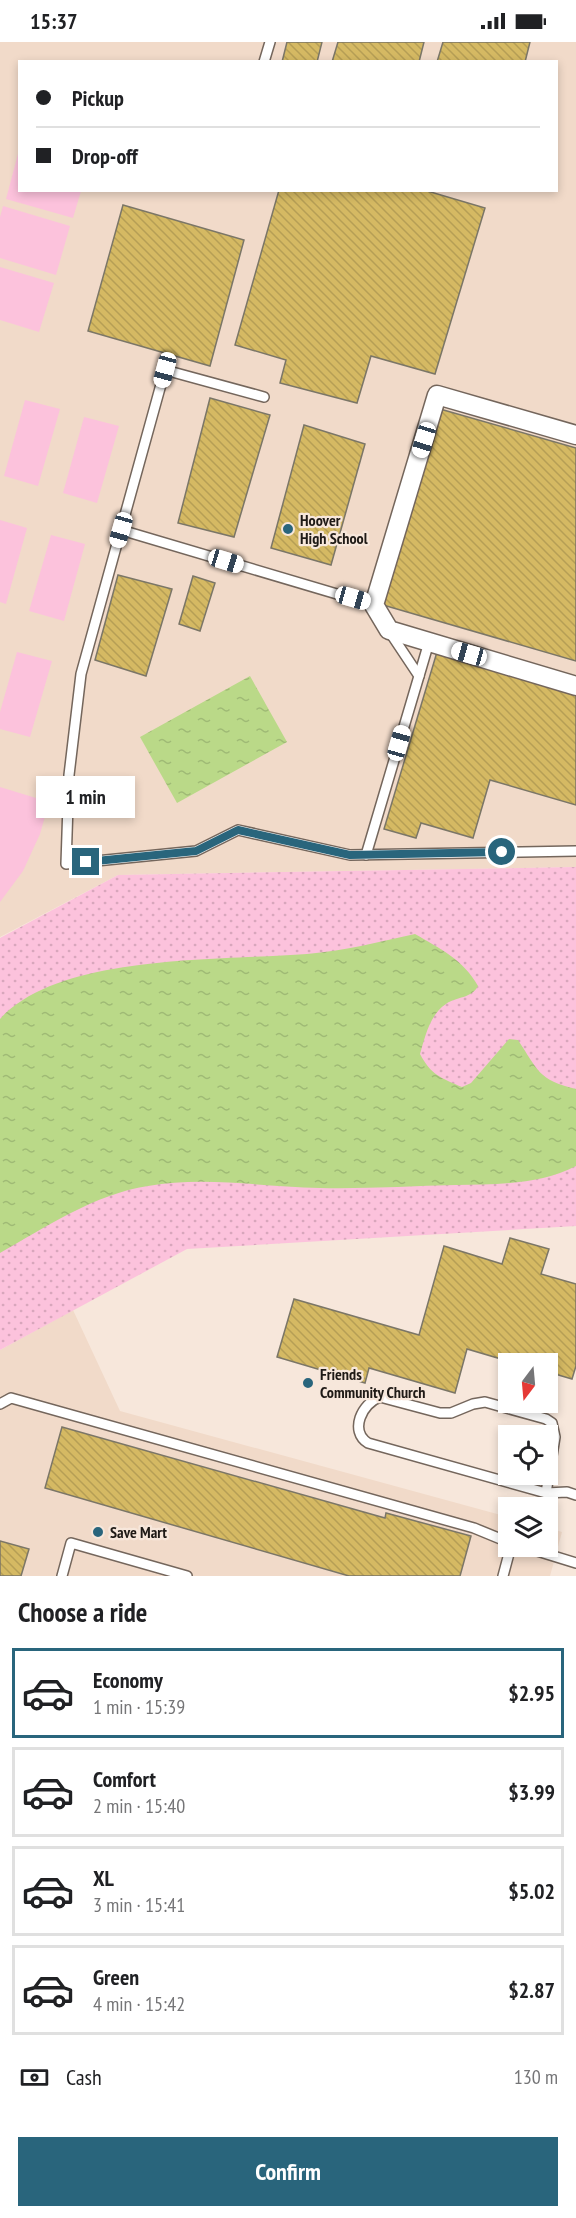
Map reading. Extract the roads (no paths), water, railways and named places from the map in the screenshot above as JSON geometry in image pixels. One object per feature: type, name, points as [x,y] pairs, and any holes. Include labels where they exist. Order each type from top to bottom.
[{"type":"street","points":[[576,435],[437,395],[374,605],[389,630],[576,686]]},
{"type":"lane","points":[[265,60],[270,42]]},
{"type":"lane","points":[[264,396],[165,370],[81,674],[69,775],[66,864],[196,851],[238,830],[350,855],[576,851]]},
{"type":"lane","points":[[121,530],[374,605]]},
{"type":"lane","points":[[389,630],[419,676]]},
{"type":"lane","points":[[366,855],[429,642]]},
{"type":"lane","points":[[546,1493],[555,1430],[552,1423],[546,1419],[528,1412],[485,1402],[451,1413],[440,1413],[380,1397],[370,1402],[359,1420],[359,1433],[368,1443],[546,1493],[567,1491],[576,1496]]},
{"type":"lane","points":[[0,1404],[10,1398],[474,1528],[498,1538]]},
{"type":"lane","points":[[62,1576],[71,1543],[186,1576]]},
{"type":"lane","points":[[502,1576],[508,1557]]},
{"type":"lane","points":[[557,1557],[576,1563]]},
{"type":"water","points":[[250,676],[287,742],[177,803],[140,737]]},
{"type":"water","points":[[415,934],[458,962],[478,986],[472,993],[450,1001],[436,1014],[429,1026],[420,1054],[428,1067],[437,1075],[462,1087],[471,1083],[509,1039],[518,1040],[540,1072],[554,1082],[576,1089],[576,1166],[548,1177],[502,1184],[337,1188],[191,1182],[148,1186],[128,1190],[90,1204],[53,1222],[0,1253],[0,1019],[27,998],[61,982],[101,971],[188,960],[320,953]]},
{"type":"place","name":"Hoover High School","points":[[288,529]]},
{"type":"place","name":"Friends Community Church","points":[[308,1383]]},
{"type":"place","name":"Save Mart","points":[[98,1532]]}]
